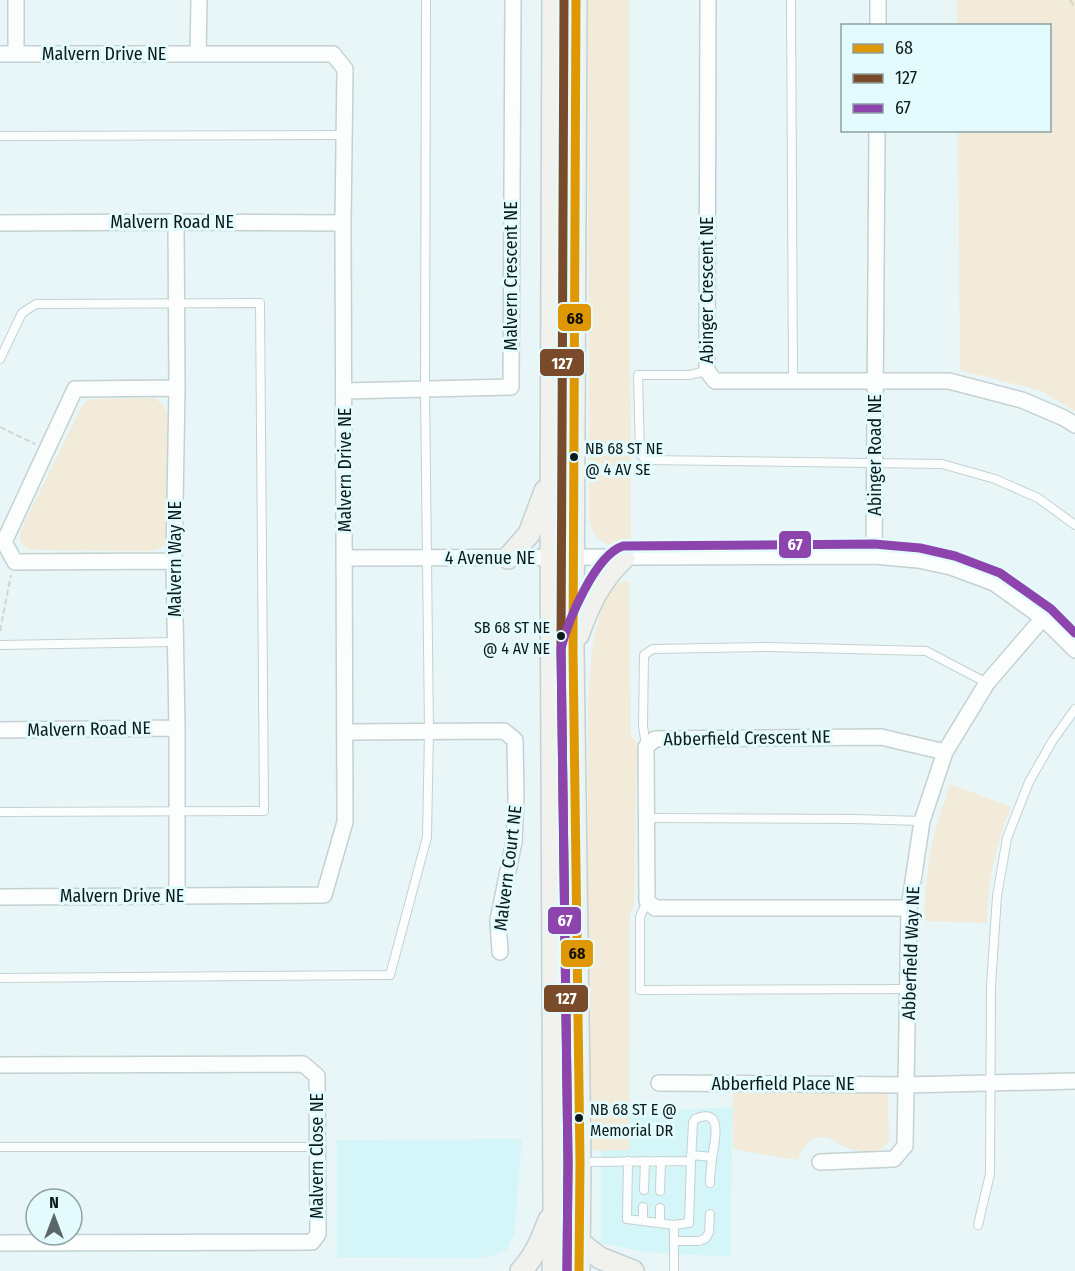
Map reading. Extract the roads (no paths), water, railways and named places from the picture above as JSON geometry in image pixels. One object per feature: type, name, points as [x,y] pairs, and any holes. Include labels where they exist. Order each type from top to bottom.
[{"type":"main road","points":[[553,0],[551,476],[553,1271]]},
{"type":"main road","points":[[576,0],[573,650],[580,1162],[579,1271]]},
{"type":"main road","points":[[508,558],[529,534],[551,476]]},
{"type":"main road","points":[[573,650],[593,597],[602,581],[624,558]]},
{"type":"main road","points":[[521,1271],[529,1263],[540,1244],[554,1206]]},
{"type":"main road","points":[[579,1242],[600,1258],[633,1271]]},
{"type":"street","points":[[16,0],[16,54]]},
{"type":"street","points":[[198,54],[199,0]]},
{"type":"street","name":"Malvern Crescent NE","points":[[345,391],[511,387],[513,0]]},
{"type":"street","name":"Abinger Crescent NE","points":[[708,0],[707,371],[715,381],[876,381]]},
{"type":"street","points":[[878,0],[878,24]]},
{"type":"street","name":"Malvern Drive NE","points":[[0,54],[333,54],[345,69],[343,223],[345,822],[324,895],[0,897]]},
{"type":"street","points":[[876,381],[877,132]]},
{"type":"street","name":"Malvern Way NE","points":[[176,222],[177,388],[174,561],[177,896]]},
{"type":"street","name":"Malvern Road NE","points":[[0,223],[343,223]]},
{"type":"street","name":"Abinger Road NE","points":[[874,556],[876,381],[949,381],[1022,400],[1075,425]]},
{"type":"street","points":[[174,561],[15,562],[4,542],[75,389],[177,388]]},
{"type":"street","name":"4 Avenue NE","points":[[345,558],[874,556],[918,560],[951,567],[994,583],[1044,618],[1075,650]]},
{"type":"street","name":"Abberfield Way NE","points":[[820,1162],[894,1159],[906,1146],[909,908],[922,821],[945,752],[987,683],[1044,618]]},
{"type":"street","name":"Malvern Road NE","points":[[0,730],[177,728]]},
{"type":"street","name":"Malvern Court NE","points":[[345,732],[504,731],[515,740],[514,842],[498,920],[500,952]]},
{"type":"street","name":"Abberfield Crescent NE","points":[[647,901],[646,747],[655,739],[881,737],[945,752]]},
{"type":"street","points":[[647,901],[655,908],[909,908]]},
{"type":"street","name":"Malvern Close NE","points":[[0,1065],[303,1065],[317,1076],[318,1234],[312,1242],[0,1243]]},
{"type":"street","points":[[907,1085],[1075,1081]]},
{"type":"street","name":"Abberfield Place NE","points":[[660,1083],[907,1085]]},
{"type":"lane","points":[[0,978],[390,975],[427,837],[429,731],[425,389],[426,0]]},
{"type":"lane","points":[[791,0],[793,380]]},
{"type":"lane","points":[[0,136],[344,135]]},
{"type":"lane","points":[[0,359],[22,313],[36,304],[260,303],[264,811],[0,812]]},
{"type":"lane","points":[[707,371],[689,375],[638,375],[640,454],[646,460],[942,464],[995,479],[1038,498],[1075,525]]},
{"type":"lane","points":[[0,645],[176,642]]},
{"type":"lane","points":[[646,747],[643,726],[644,655],[653,649],[769,647],[926,651],[987,683]]},
{"type":"lane","points":[[978,1225],[990,1174],[991,986],[997,896],[1007,838],[1029,782],[1053,740],[1075,709]]},
{"type":"lane","points":[[646,818],[922,821]]},
{"type":"lane","points":[[647,901],[640,917],[640,990],[908,989]]},
{"type":"lane","points":[[628,1161],[627,1219],[674,1225],[689,1223],[693,1123],[694,1119],[703,1116],[715,1122],[717,1132],[710,1184]]},
{"type":"lane","points":[[0,1147],[317,1147]]},
{"type":"lane","points":[[580,1162],[661,1161],[712,1157]]},
{"type":"lane","points":[[644,1190],[645,1161]]},
{"type":"lane","points":[[660,1191],[661,1161]]},
{"type":"lane","points":[[643,1208],[643,1221]]},
{"type":"lane","points":[[660,1208],[660,1223]]},
{"type":"lane","points":[[674,1241],[699,1241],[706,1238],[709,1232],[710,1214]]},
{"type":"lane","points":[[674,1225],[674,1271]]},
{"type":"place","name":"NB 68 ST NE @ 4 AV SE","points":[[574,457]]},
{"type":"place","name":"SB 68 ST NE @ 4 AV NE","points":[[561,636]]},
{"type":"place","name":"NB 68 ST E @ Memorial DR","points":[[579,1118]]}]
